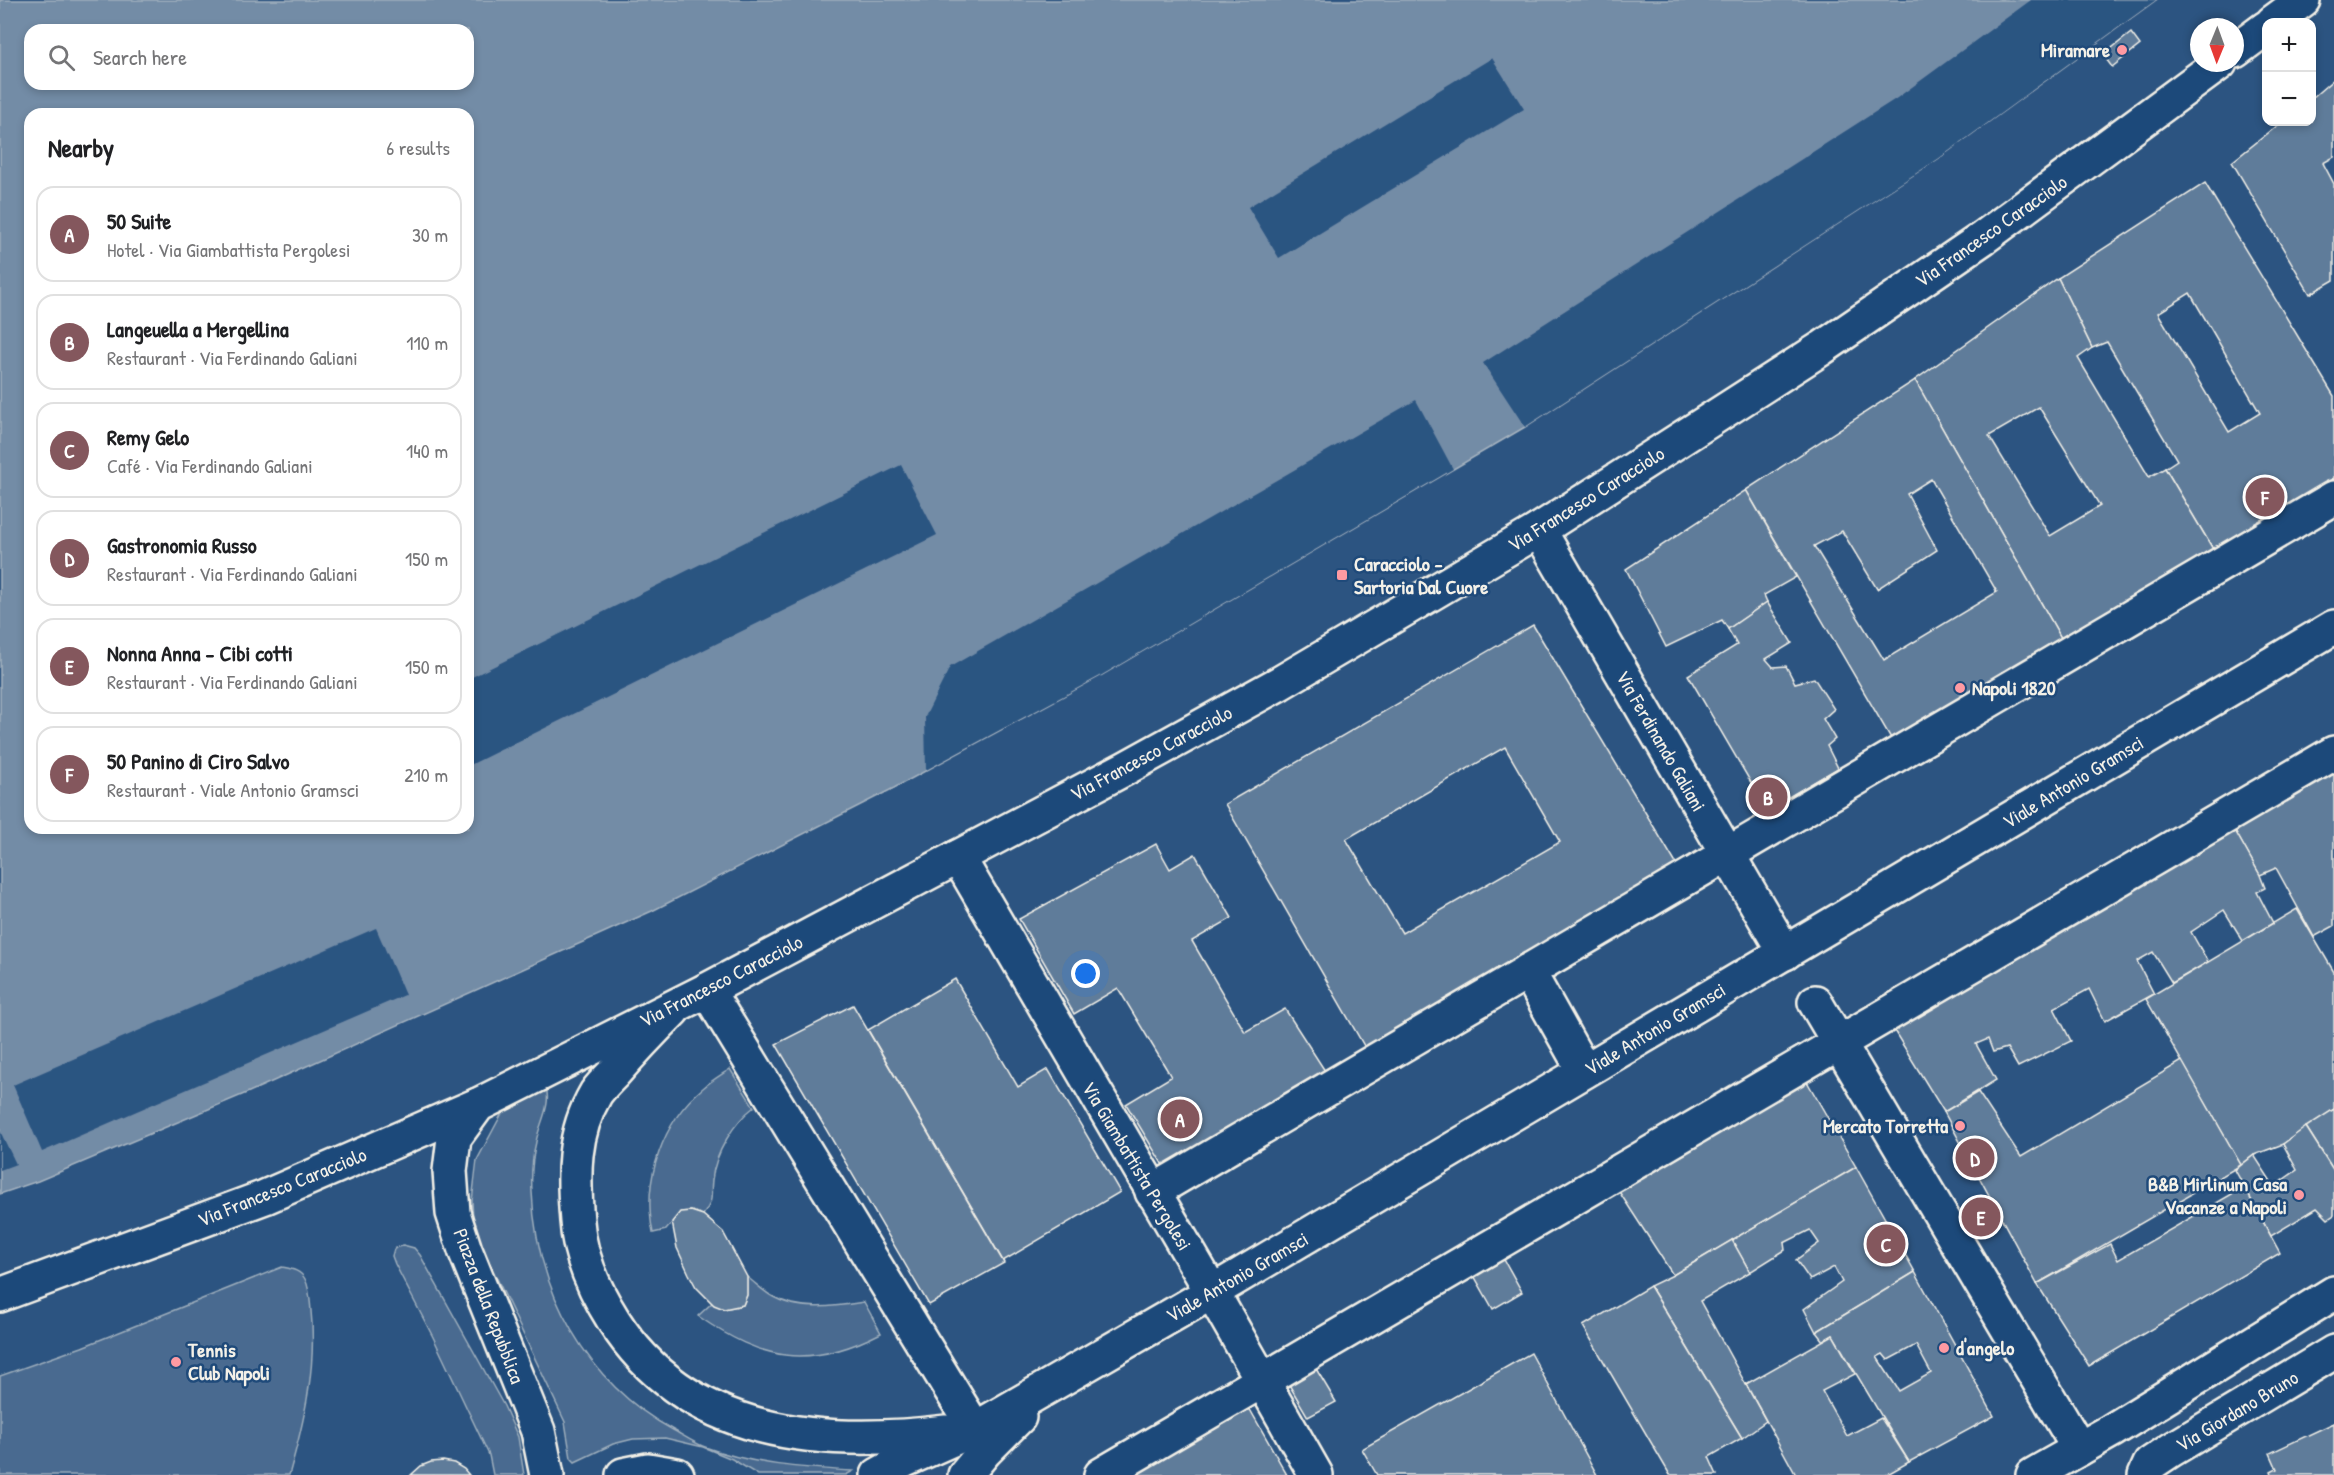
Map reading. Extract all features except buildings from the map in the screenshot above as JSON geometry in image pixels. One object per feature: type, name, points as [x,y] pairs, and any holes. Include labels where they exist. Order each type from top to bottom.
[{"type":"street","points":[[2278,18],[2303,0]]},
{"type":"street","points":[[2244,44],[2262,31]]},
{"type":"street","name":"Via Francesco Caracciolo","points":[[0,1295],[265,1197],[478,1105],[707,990],[1280,683],[1539,530],[1822,348],[1983,238],[2208,72]]},
{"type":"street","points":[[1152,1192],[2334,498]]},
{"type":"street","name":"Via Ferdinando Galiani","points":[[1539,530],[1785,953]]},
{"type":"street","name":"Viale Antonio Gramsci","points":[[981,1457],[1049,1386],[1212,1292],[2334,627]]},
{"type":"street","points":[[1101,1475],[2334,753]]},
{"type":"street","name":"Via Giambattista Pergolesi","points":[[957,857],[1212,1292],[1316,1475]]},
{"type":"street","points":[[1528,971],[1584,1071]]},
{"type":"street","points":[[707,990],[981,1457]]},
{"type":"street","points":[[1815,1002],[2079,1449]]},
{"type":"street","points":[[677,1005],[635,1048],[597,1093],[576,1141],[574,1184],[578,1244],[602,1302],[630,1346],[666,1382],[711,1409],[759,1426],[816,1435],[872,1438],[914,1436],[981,1457]]},
{"type":"street","name":"Piazza della Repubblica","points":[[478,1105],[454,1138],[450,1171],[453,1213],[465,1250],[538,1431],[548,1475]]},
{"type":"street","points":[[2033,1475],[2334,1293]]},
{"type":"street","name":"Via Giordano Bruno","points":[[2145,1475],[2150,1464],[2171,1450],[2334,1352]]},
{"type":"street","points":[[879,1475],[903,1461],[981,1457]]},
{"type":"street","points":[[623,1475],[648,1470],[677,1475]]},
{"type":"shaded area","points":[[0,0],[2156,0],[1938,159],[1525,427],[1102,675],[894,788],[652,911],[249,1092],[38,1181],[0,1194]]},
{"type":"shaded area","points":[[730,1069],[754,1107],[739,1121],[721,1149],[714,1170],[709,1205],[703,1215],[691,1211],[681,1212],[666,1230],[653,1233],[650,1193],[658,1154],[666,1135],[689,1102],[706,1085]]},
{"type":"shaded area","points":[[545,1085],[546,1106],[532,1167],[536,1228],[543,1264],[555,1298],[571,1330],[591,1360],[615,1387],[642,1410],[701,1445],[759,1462],[853,1471],[846,1475],[758,1475],[732,1459],[703,1447],[665,1438],[633,1439],[613,1444],[575,1462],[571,1458],[565,1422],[482,1247],[473,1220],[472,1201],[477,1160],[507,1104]]},
{"type":"shaded area","points":[[403,1245],[414,1248],[420,1255],[504,1406],[518,1437],[524,1475],[493,1475],[489,1455],[433,1337],[395,1264],[392,1256],[394,1249]]},
{"type":"shaded area","name":"Tennis Club Napoli","points":[[282,1267],[298,1272],[305,1279],[310,1295],[312,1332],[308,1394],[289,1475],[0,1475],[0,1376],[82,1347]]},
{"type":"shaded area","points":[[747,1277],[770,1295],[792,1304],[816,1307],[864,1302],[881,1333],[855,1345],[831,1352],[809,1356],[787,1355],[765,1351],[744,1343],[698,1316],[712,1303],[724,1309],[743,1305],[747,1295]]},
{"type":"pier","points":[[2031,0],[2156,0],[1938,159],[1525,427],[1483,363],[1897,98]]},
{"type":"pier","points":[[1492,58],[1524,109],[1279,258],[1248,207]]},
{"type":"pier","points":[[1416,400],[1453,469],[1102,675],[926,770],[925,717],[950,667]]},
{"type":"pier","points":[[901,465],[937,535],[474,763],[474,676]]},
{"type":"pier","points":[[376,928],[405,995],[42,1152],[13,1085]]},
{"type":"pier","points":[[0,1131],[16,1164],[0,1170]]},
{"type":"place","name":"Miramare","points":[[2122,50]]},
{"type":"place","name":"50 Panino di Ciro Salvo","points":[[2265,497]]},
{"type":"place","name":"Caracciolo - Sartoria Dal Cuore","points":[[1342,575]]},
{"type":"place","name":"Napoli 1820","points":[[1960,688]]},
{"type":"place","name":"Langeuella a Mergellina","points":[[1768,797]]},
{"type":"place","name":"50 Suite","points":[[1180,1119]]},
{"type":"place","name":"Mercato Torretta","points":[[1960,1126]]},
{"type":"place","name":"Gastronomia Russo","points":[[1975,1158]]},
{"type":"place","name":"B&B Mirlinum Casa Vacanze a Napoli","points":[[2299,1195]]},
{"type":"place","name":"Nonna Anna - Cibi cotti","points":[[1981,1217]]},
{"type":"place","name":"Remy Gelo","points":[[1886,1244]]},
{"type":"place","name":"d'angelo","points":[[1944,1348]]},
{"type":"place","name":"Tennis Club Napoli","points":[[176,1362]]}]
